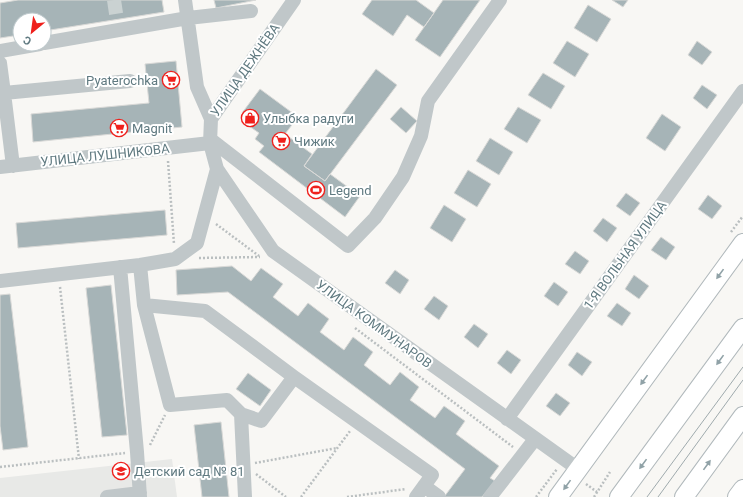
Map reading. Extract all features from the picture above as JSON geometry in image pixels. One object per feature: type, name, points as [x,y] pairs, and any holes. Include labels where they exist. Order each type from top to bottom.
[{"type":"main road","points":[[558,497],[743,243]]},
{"type":"main road","points":[[619,497],[743,328]]},
{"type":"main road","points":[[684,497],[743,416]]},
{"type":"main road","points":[[737,497],[743,489]]},
{"type":"street","points":[[185,0],[197,87],[210,119]]},
{"type":"street","name":"УЛИЦА ДЕЖНЁВА","points":[[210,141],[210,119],[294,0]]},
{"type":"street","points":[[210,141],[348,246],[375,218],[403,177],[420,136],[428,101],[500,0]]},
{"type":"street","points":[[52,41],[118,25],[251,10]]},
{"type":"street","points":[[0,51],[12,49]]},
{"type":"street","points":[[0,63],[7,166]]},
{"type":"street","points":[[2,93],[130,81]]},
{"type":"street","name":"1-Я ВОЛЬНАЯ УЛИЦА","points":[[507,419],[743,91]]},
{"type":"street","name":"УЛИЦА КОММУНАРОВ","points":[[210,141],[217,169],[266,254],[578,469]]},
{"type":"street","name":"УЛИЦА ЛУШНИКОВА","points":[[7,166],[167,148],[210,141]]},
{"type":"street","points":[[0,280],[140,265],[175,259],[197,243],[217,169]]},
{"type":"street","points":[[140,265],[144,305],[170,405],[227,400],[241,414],[261,422],[294,377]]},
{"type":"street","points":[[107,497],[140,495],[120,267]]},
{"type":"street","points":[[144,305],[205,311],[294,377],[432,475],[420,492],[439,497]]},
{"type":"street","points":[[241,414],[245,497]]},
{"type":"street","points":[[490,497],[535,439]]},
{"type":"path","points":[[167,148],[175,259]]},
{"type":"path","points":[[204,216],[266,254]]},
{"type":"path","points":[[198,258],[266,254]]},
{"type":"path","points":[[59,274],[79,459]]},
{"type":"path","points":[[354,327],[523,454]]},
{"type":"path","points":[[0,467],[147,451],[170,405]]},
{"type":"path","points":[[301,497],[357,421]]},
{"type":"path","points":[[244,465],[337,448]]},
{"type":"path","points":[[244,465],[286,497]]},
{"type":"path","points":[[594,497],[610,472]]},
{"type":"path","points":[[347,497],[420,492]]},
{"type":"shaded area","name":"Детский сад № 81","points":[[172,459],[177,497],[0,497],[0,478]]},
{"type":"building","points":[[18,0],[162,0],[164,12],[52,30],[52,12],[12,12],[12,36],[0,38],[0,3]]},
{"type":"building","points":[[214,0],[256,0],[216,8]]},
{"type":"building","points":[[372,0],[416,0],[434,13],[424,27],[407,15],[393,36],[362,14]]},
{"type":"building","points":[[443,0],[480,0],[440,57],[415,40]]},
{"type":"building","points":[[612,0],[628,0],[623,7]]},
{"type":"building","points":[[588,5],[611,19],[597,42],[574,28]]},
{"type":"building","points":[[567,41],[589,54],[575,77],[553,63]]},
{"type":"building","points":[[697,41],[712,52],[702,65],[688,55]]},
{"type":"building","points":[[176,61],[182,127],[33,142],[31,114],[149,103],[145,64]]},
{"type":"building","points":[[376,69],[397,85],[325,181],[304,166]]},
{"type":"building","points":[[543,73],[565,86],[551,109],[528,95]]},
{"type":"building","points":[[702,85],[717,95],[707,109],[693,98]]},
{"type":"building","points":[[260,89],[298,117],[285,134],[312,154],[304,166],[325,181],[330,174],[360,196],[345,217],[259,152],[264,146],[255,139],[259,133],[249,126],[253,121],[242,113]]},
{"type":"building","points":[[401,107],[417,121],[406,133],[390,119]]},
{"type":"building","points":[[518,107],[541,120],[527,143],[504,129]]},
{"type":"building","points":[[662,114],[681,127],[665,151],[646,138]]},
{"type":"building","points":[[490,138],[513,152],[499,175],[476,161]]},
{"type":"building","points":[[468,170],[491,184],[477,207],[454,193]]},
{"type":"building","points":[[626,193],[640,203],[630,216],[616,206]]},
{"type":"building","points":[[708,195],[722,206],[712,219],[698,209]]},
{"type":"building","points":[[444,205],[466,219],[452,242],[430,228]]},
{"type":"building","points":[[165,210],[167,235],[18,248],[16,223]]},
{"type":"building","points":[[603,218],[617,228],[607,242],[593,231]]},
{"type":"building","points":[[661,237],[675,247],[666,260],[651,250]]},
{"type":"building","points":[[575,251],[589,261],[580,274],[565,264]]},
{"type":"building","points":[[232,266],[251,281],[261,268],[283,284],[273,297],[298,316],[308,303],[329,319],[320,332],[344,350],[353,337],[373,352],[364,365],[390,385],[400,372],[419,387],[410,400],[435,418],[444,406],[465,421],[456,434],[499,466],[490,478],[495,481],[482,497],[444,497],[465,469],[228,292],[177,295],[176,270]]},
{"type":"building","points":[[395,270],[409,280],[400,294],[385,283]]},
{"type":"building","points":[[634,275],[649,286],[639,299],[625,289]]},
{"type":"building","points":[[554,282],[568,292],[558,306],[544,296]]},
{"type":"building","points":[[111,285],[127,435],[102,437],[86,288]]},
{"type":"building","points":[[10,294],[28,447],[3,450],[0,426],[0,295]]},
{"type":"building","points":[[434,296],[448,306],[439,320],[424,309]]},
{"type":"building","points":[[617,303],[631,313],[622,326],[607,316]]},
{"type":"building","points":[[474,324],[488,334],[478,348],[464,337]]},
{"type":"building","points":[[507,350],[521,360],[511,374],[497,363]]},
{"type":"building","points":[[577,352],[592,362],[582,376],[568,365]]},
{"type":"building","points":[[248,373],[271,390],[260,406],[236,389]]},
{"type":"building","points":[[556,393],[570,403],[560,416],[546,406]]},
{"type":"building","points":[[221,422],[229,497],[202,497],[194,425]]},
{"type":"tunnel","points":[[114,0],[117,20]]},
{"type":"tram line","points":[[647,497],[743,367]]},
{"type":"tram line","points":[[658,497],[743,380]]},
{"type":"place","name":"Pyaterochka","points":[[171,80]]},
{"type":"place","name":"Улыбка радуги","points":[[250,118]]},
{"type":"place","name":"Magnit","points":[[119,128]]},
{"type":"place","name":"Чижик","points":[[281,141]]},
{"type":"place","name":"Legend","points":[[316,190]]},
{"type":"place","name":"Детский сад № 81","points":[[121,471]]}]
